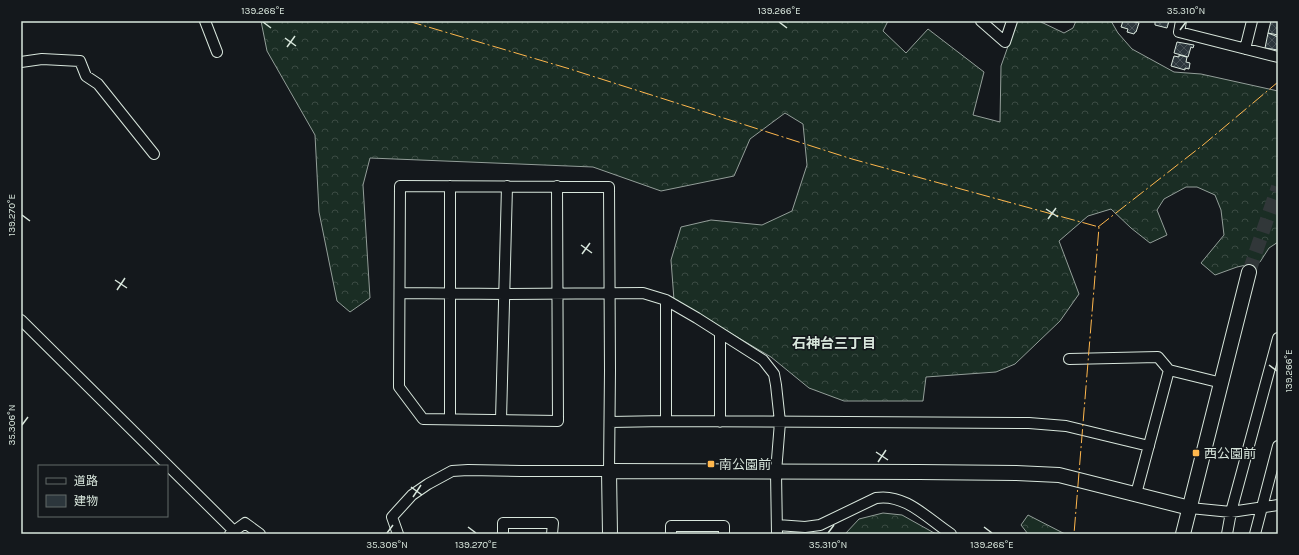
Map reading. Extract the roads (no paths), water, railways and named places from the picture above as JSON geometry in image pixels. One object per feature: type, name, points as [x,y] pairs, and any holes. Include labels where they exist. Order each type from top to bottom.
[{"type":"street","points":[[205,21],[217,52]]},
{"type":"street","points":[[980,21],[1005,42],[1012,21]]},
{"type":"street","points":[[1181,21],[1179,32],[1278,57]]},
{"type":"street","points":[[1245,49],[1252,21]]},
{"type":"street","points":[[21,62],[42,58],[80,61],[86,76],[98,84],[154,154]]},
{"type":"street","points":[[557,186],[558,421],[423,419],[399,387],[400,186],[557,186],[609,187],[610,534]]},
{"type":"street","points":[[450,186],[450,419]]},
{"type":"street","points":[[502,420],[507,186]]},
{"type":"street","points":[[1183,534],[1249,272]]},
{"type":"street","points":[[400,294],[643,293],[666,300],[763,360],[774,374],[780,422],[776,472],[777,530],[820,525],[876,498],[885,497],[898,500],[914,507],[951,534]]},
{"type":"street","points":[[666,300],[666,421]]},
{"type":"street","points":[[21,320],[165,465]]},
{"type":"street","points":[[720,333],[720,422]]},
{"type":"street","points":[[1227,534],[1231,512],[1278,338]]},
{"type":"street","points":[[1069,359],[1158,357],[1168,370],[1222,383]]},
{"type":"street","points":[[1136,494],[1168,370]]},
{"type":"street","points":[[610,422],[1029,422],[1066,426],[1149,446]]},
{"type":"street","points":[[1255,534],[1278,446]]},
{"type":"street","points":[[168,468],[232,532],[245,523],[260,534]]},
{"type":"street","points":[[398,534],[392,517],[412,494],[452,472],[468,470],[993,473],[1059,475],[1190,508],[1231,512],[1278,505]]},
{"type":"street","points":[[503,534],[503,524],[553,523],[552,534]]},
{"type":"street","points":[[671,534],[672,526],[724,526],[724,534]]},
{"type":"tunnel","points":[[1249,272],[1278,187]]},
{"type":"place","name":"西公園前","points":[[1196,453]]},
{"type":"place","name":"南公園前","points":[[711,464]]},
{"type":"district","name":"石神台三丁目","points":[[834,343]]}]
